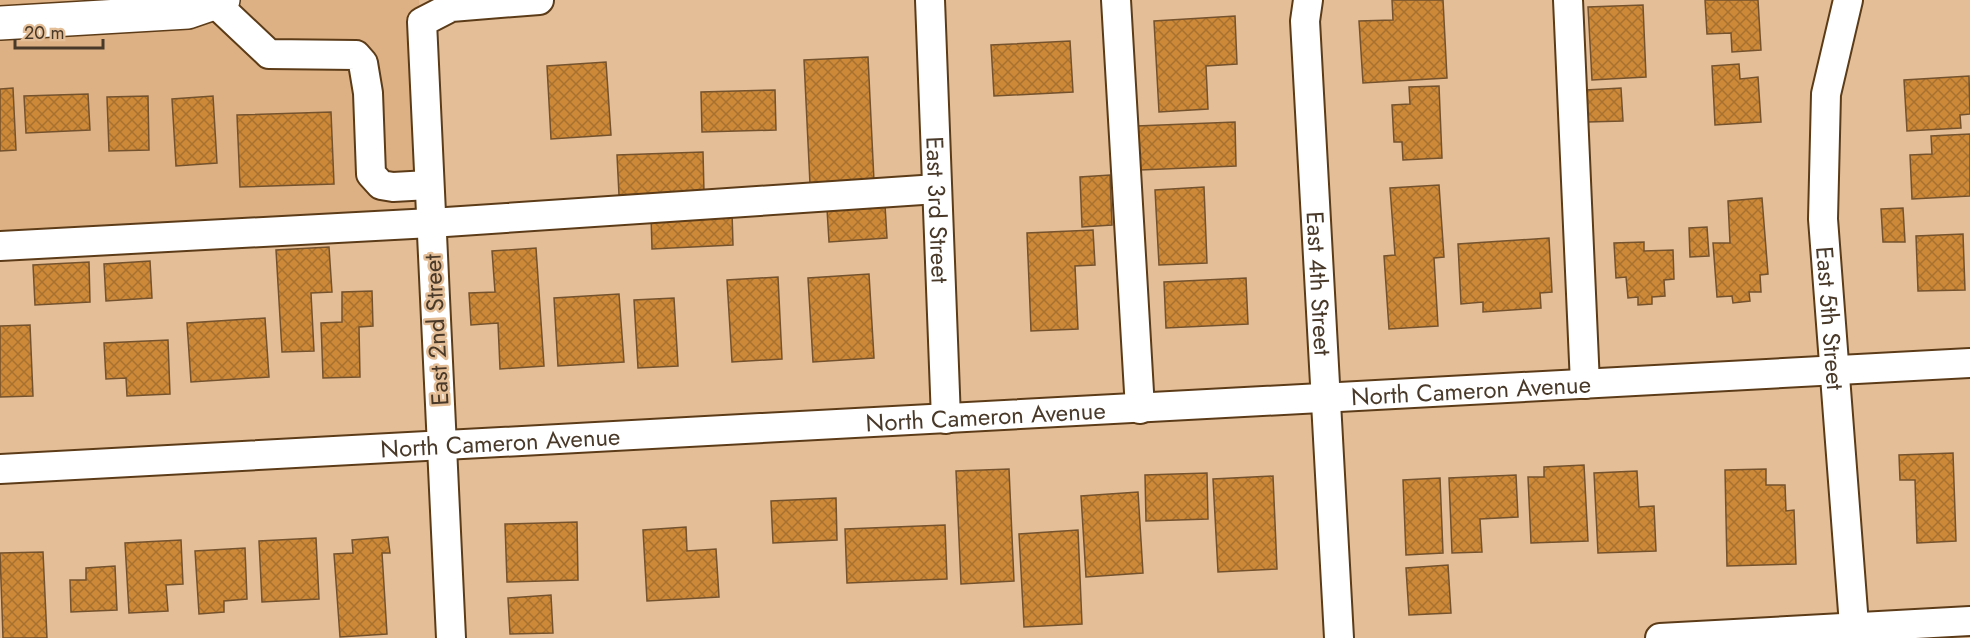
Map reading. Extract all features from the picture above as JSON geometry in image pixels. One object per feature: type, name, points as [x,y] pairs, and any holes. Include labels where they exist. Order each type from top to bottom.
[{"type":"main road","points":[[0,23],[188,12],[219,1]]},
{"type":"street","name":"East 2nd Street","points":[[451,638],[422,22],[452,7],[539,0]]},
{"type":"street","name":"East 3rd Street","points":[[930,0],[946,419]]},
{"type":"street","points":[[1116,0],[1140,409]]},
{"type":"street","name":"East 4th Street","points":[[1308,0],[1305,21],[1339,638]]},
{"type":"street","points":[[1568,0],[1585,384]]},
{"type":"street","name":"East 5th Street","points":[[1848,0],[1826,94],[1823,219],[1855,633]]},
{"type":"street","points":[[219,1],[269,54],[356,55],[363,63],[368,93],[371,174],[381,186],[429,185]]},
{"type":"street","points":[[0,246],[431,223],[937,189]]},
{"type":"street","name":"North Cameron Avenue","points":[[0,469],[1970,363]]},
{"type":"street","points":[[1660,638],[1855,633],[1970,621]]},
{"type":"shaded area","points":[[0,0],[419,0],[431,223],[0,246]]},
{"type":"building","points":[[1392,0],[1443,0],[1447,78],[1363,83],[1359,21],[1393,20]]},
{"type":"building","points":[[1705,0],[1758,0],[1761,50],[1732,52],[1731,33],[1707,34]]},
{"type":"building","points":[[1643,5],[1646,77],[1592,80],[1588,7]]},
{"type":"building","points":[[1235,16],[1237,64],[1206,66],[1208,109],[1159,112],[1154,21]]},
{"type":"building","points":[[1070,41],[1073,92],[994,96],[991,45]]},
{"type":"building","points":[[868,57],[874,181],[810,184],[804,60]]},
{"type":"building","points":[[606,62],[611,135],[551,139],[547,66]]},
{"type":"building","points":[[1739,64],[1740,79],[1758,77],[1761,122],[1715,125],[1712,66]]},
{"type":"building","points":[[1969,76],[1970,114],[1960,115],[1961,128],[1907,131],[1904,80]]},
{"type":"building","points":[[1439,86],[1442,158],[1403,160],[1402,142],[1394,142],[1392,105],[1410,104],[1409,87]]},
{"type":"building","points":[[13,88],[16,150],[0,151],[0,89]]},
{"type":"building","points":[[1621,88],[1623,121],[1588,122],[1586,90]]},
{"type":"building","points":[[775,90],[776,130],[702,132],[701,92]]},
{"type":"building","points":[[88,94],[90,130],[26,133],[24,96]]},
{"type":"building","points":[[148,96],[149,150],[109,151],[107,97]]},
{"type":"building","points":[[213,96],[217,163],[176,166],[172,99]]},
{"type":"building","points":[[331,112],[334,184],[240,187],[237,115]]},
{"type":"building","points":[[1235,122],[1236,166],[1140,170],[1137,126]]},
{"type":"building","points":[[1970,134],[1970,196],[1912,199],[1910,155],[1932,154],[1931,136]]},
{"type":"building","points":[[703,152],[704,192],[619,195],[617,155]]},
{"type":"building","points":[[1110,175],[1112,225],[1082,227],[1080,177]]},
{"type":"building","points":[[1439,185],[1444,257],[1434,258],[1438,326],[1389,329],[1384,256],[1395,255],[1390,188]]},
{"type":"building","points":[[1204,187],[1207,263],[1159,265],[1155,190]]},
{"type":"building","points":[[1762,198],[1768,274],[1760,275],[1761,292],[1749,292],[1750,301],[1733,303],[1732,296],[1717,297],[1713,243],[1730,243],[1728,201]]},
{"type":"building","points":[[885,205],[887,238],[829,242],[827,209]]},
{"type":"building","points":[[1903,208],[1905,242],[1883,242],[1881,209]]},
{"type":"building","points":[[732,212],[733,245],[652,249],[651,216]]},
{"type":"building","points":[[1707,227],[1709,256],[1690,257],[1689,228]]},
{"type":"building","points":[[1093,230],[1095,265],[1075,266],[1078,329],[1031,331],[1027,233]]},
{"type":"building","points":[[1963,234],[1965,290],[1918,291],[1916,236]]},
{"type":"building","points":[[1549,238],[1552,292],[1540,293],[1541,308],[1483,312],[1483,302],[1461,304],[1458,244]]},
{"type":"building","points":[[1644,242],[1644,251],[1673,250],[1674,279],[1664,280],[1665,296],[1652,297],[1652,304],[1638,305],[1638,297],[1628,298],[1626,277],[1616,278],[1614,243]]},
{"type":"building","points":[[329,247],[332,292],[311,293],[314,351],[282,352],[276,250]]},
{"type":"building","points":[[536,248],[544,366],[500,369],[498,323],[471,325],[469,293],[495,292],[492,251]]},
{"type":"building","points":[[150,261],[152,298],[106,301],[104,264]]},
{"type":"building","points":[[89,262],[90,302],[35,305],[33,265]]},
{"type":"building","points":[[869,274],[874,358],[813,362],[808,278]]},
{"type":"building","points":[[778,277],[782,359],[732,362],[727,280]]},
{"type":"building","points":[[1246,278],[1248,324],[1166,328],[1164,282]]},
{"type":"building","points":[[372,291],[373,326],[359,327],[360,377],[323,378],[321,323],[342,322],[342,292]]},
{"type":"building","points":[[619,294],[624,362],[558,366],[554,298]]},
{"type":"building","points":[[674,298],[678,366],[638,368],[634,300]]},
{"type":"building","points":[[265,318],[269,377],[191,382],[187,323]]},
{"type":"building","points":[[30,325],[33,396],[0,397],[0,326]]},
{"type":"building","points":[[168,340],[170,394],[127,396],[126,378],[106,379],[104,343]]},
{"type":"building","points":[[1953,453],[1956,541],[1917,543],[1915,480],[1900,480],[1899,455]]},
{"type":"building","points":[[1584,465],[1588,541],[1531,543],[1528,477],[1544,477],[1544,467]]},
{"type":"building","points":[[1009,469],[1014,581],[961,584],[956,471]]},
{"type":"building","points":[[1766,469],[1766,485],[1785,485],[1786,511],[1794,510],[1796,564],[1727,566],[1725,470]]},
{"type":"building","points":[[1637,471],[1639,507],[1654,506],[1656,551],[1598,553],[1594,473]]},
{"type":"building","points":[[1207,473],[1208,519],[1146,521],[1145,475]]},
{"type":"building","points":[[1516,475],[1518,517],[1480,519],[1482,552],[1452,553],[1449,478]]},
{"type":"building","points":[[1273,476],[1277,569],[1218,572],[1213,479]]},
{"type":"building","points":[[1440,478],[1443,553],[1406,555],[1403,480]]},
{"type":"building","points":[[1138,492],[1143,573],[1086,577],[1081,496]]},
{"type":"building","points":[[836,498],[837,540],[773,543],[771,501]]},
{"type":"building","points":[[577,522],[578,580],[507,582],[505,524]]},
{"type":"building","points":[[945,525],[947,579],[847,583],[845,529]]},
{"type":"building","points":[[686,527],[687,551],[716,549],[719,597],[647,601],[643,530]]},
{"type":"building","points":[[1078,530],[1082,624],[1024,627],[1019,534]]},
{"type":"building","points":[[388,537],[390,553],[382,553],[387,634],[340,637],[334,554],[353,553],[352,540]]},
{"type":"building","points":[[316,538],[319,599],[262,602],[259,541]]},
{"type":"building","points":[[181,540],[183,584],[166,585],[168,611],[129,613],[125,543]]},
{"type":"building","points":[[245,548],[247,599],[224,601],[224,612],[199,614],[195,551]]},
{"type":"building","points":[[43,552],[47,638],[3,638],[0,553]]},
{"type":"building","points":[[1448,565],[1451,613],[1409,615],[1406,568]]},
{"type":"building","points":[[115,566],[117,610],[71,612],[70,580],[86,580],[86,568]]},
{"type":"building","points":[[551,595],[553,633],[510,634],[508,598]]}]
